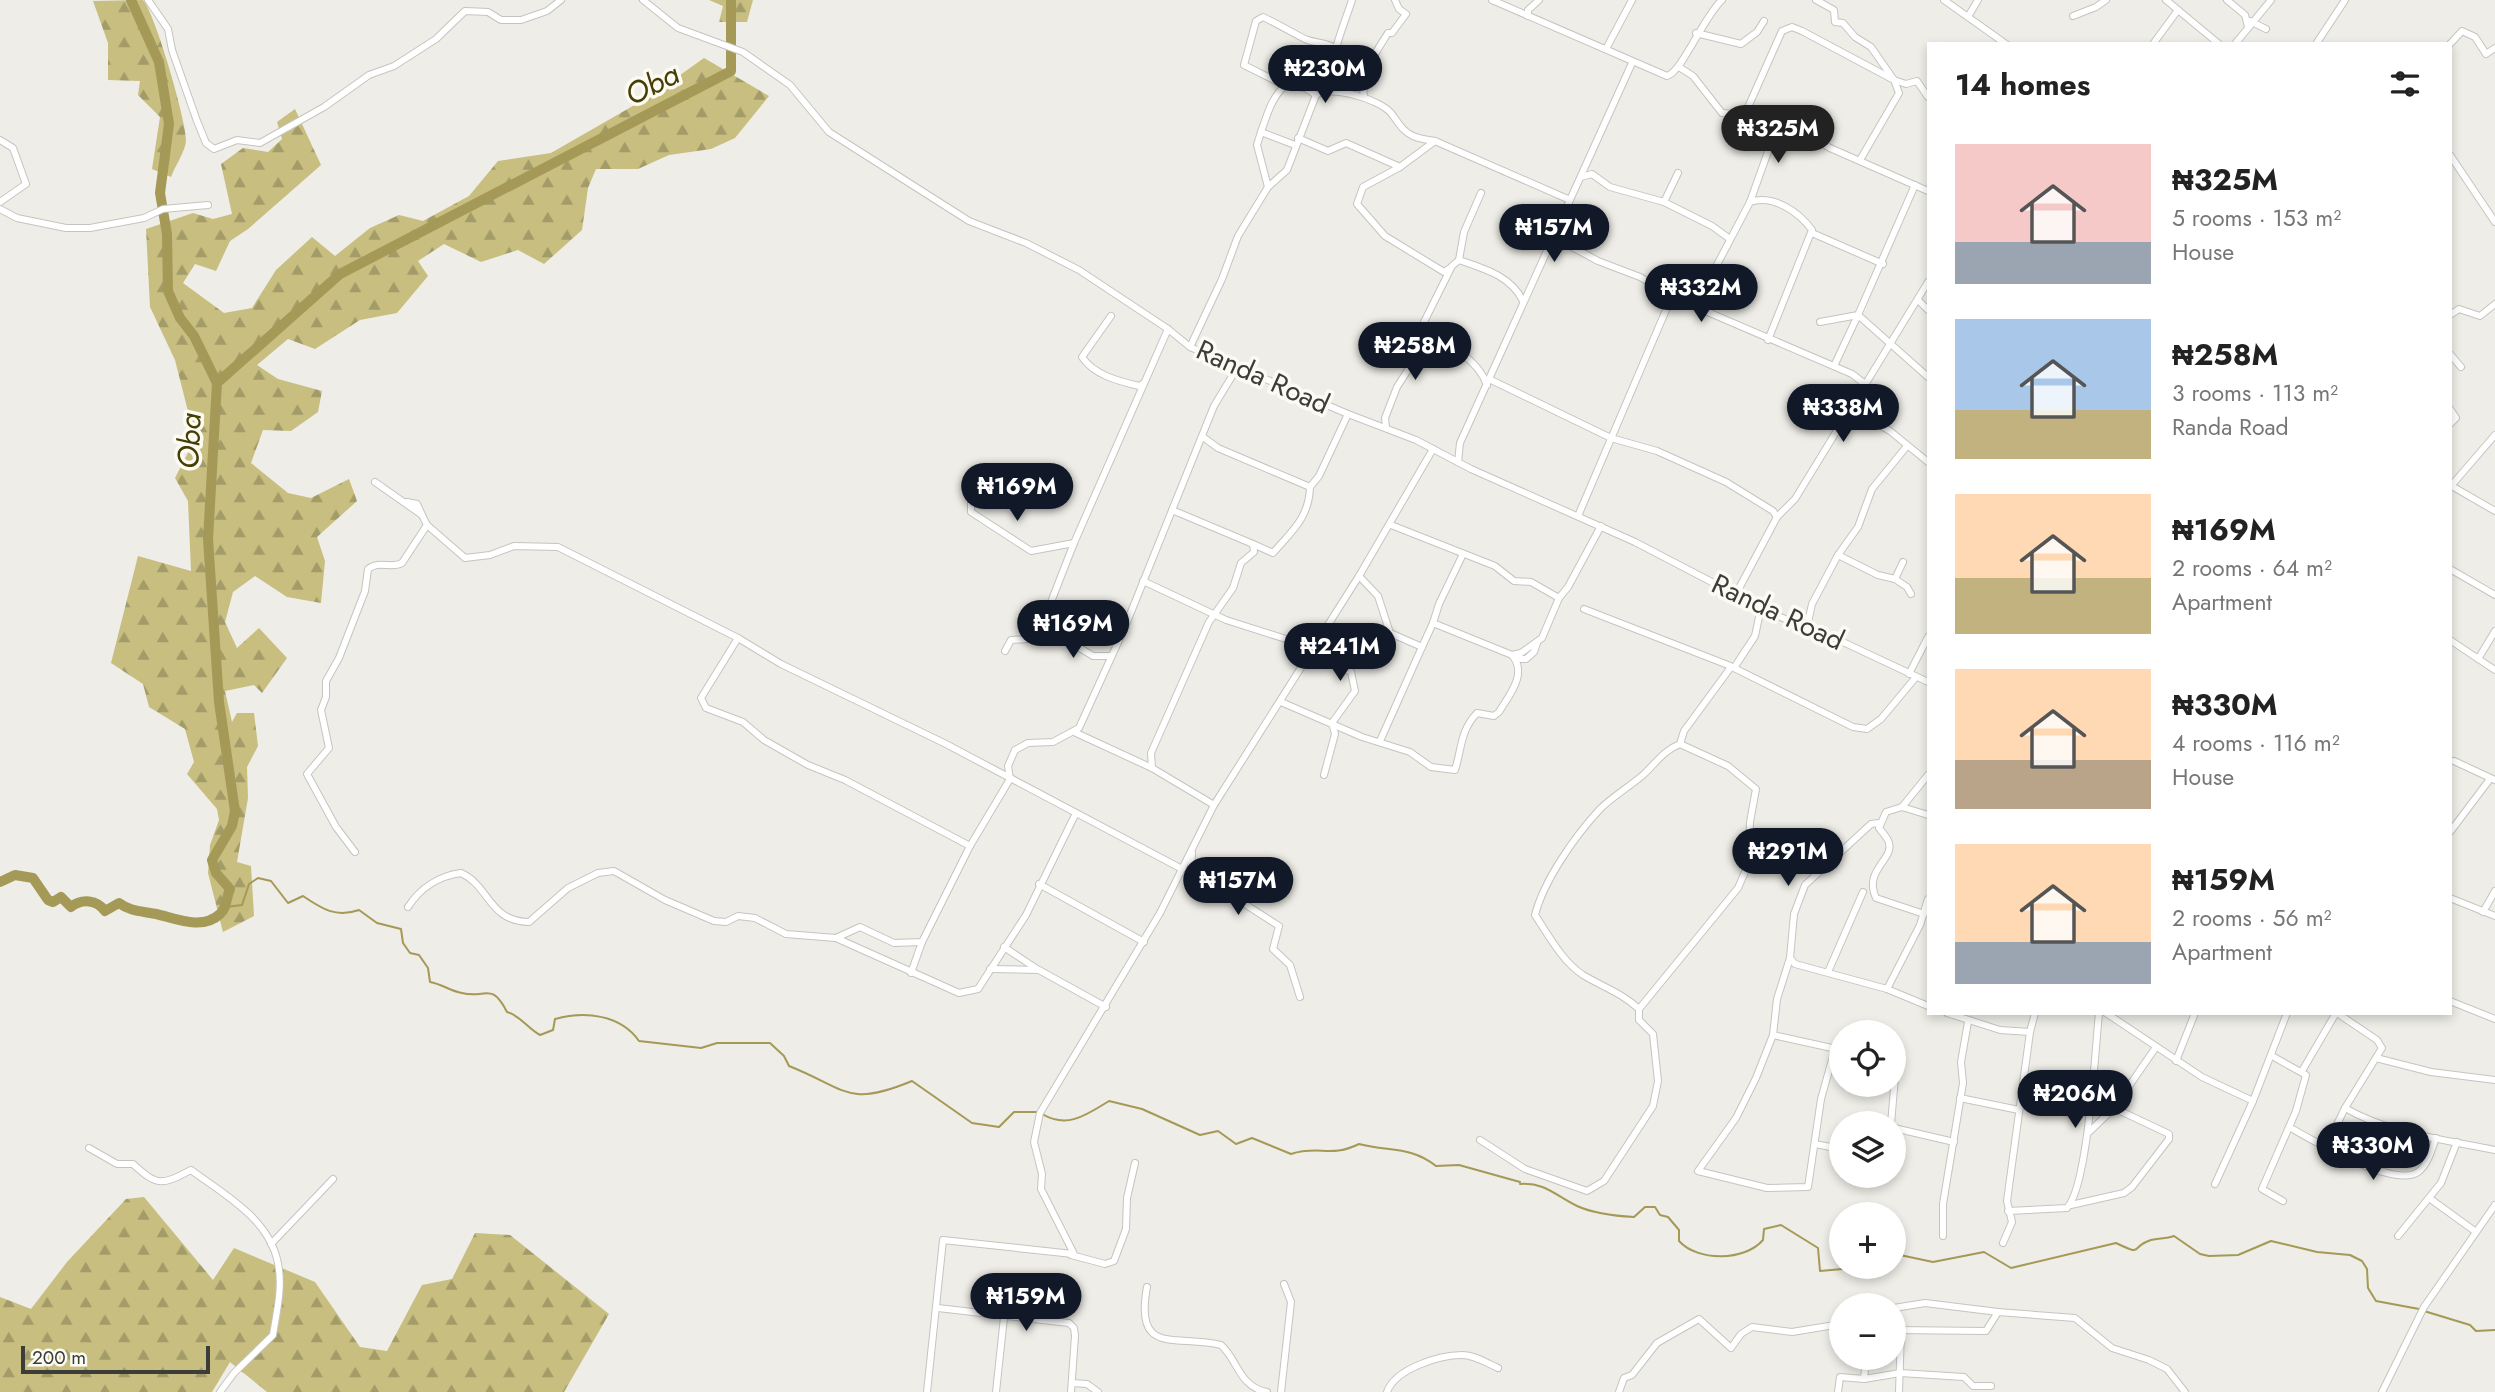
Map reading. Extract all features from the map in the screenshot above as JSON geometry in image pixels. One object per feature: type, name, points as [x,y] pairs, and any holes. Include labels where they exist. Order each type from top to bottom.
[{"type":"street","points":[[148,0],[168,29],[172,50],[197,121],[206,143],[214,149],[237,140],[260,143],[315,112],[369,75],[394,66],[436,39],[465,11],[488,12],[501,20],[521,20],[547,11],[561,0]]},
{"type":"street","name":"Randa Road","points":[[643,0],[678,28],[753,59],[796,90],[828,132],[969,221],[1026,243],[1079,270],[1168,329],[1190,347],[1348,415],[1385,427],[1601,526],[1765,608],[1927,682]]},
{"type":"street","points":[[1332,90],[1333,47],[1342,33],[1352,0]]},
{"type":"street","points":[[1364,97],[1363,80],[1378,49],[1388,33],[1392,33],[1406,14],[1395,0]]},
{"type":"street","points":[[1492,0],[1667,76],[1679,67],[1696,33],[1723,0]]},
{"type":"street","points":[[1528,16],[1528,10],[1539,0]]},
{"type":"street","points":[[1606,49],[1632,0]]},
{"type":"street","points":[[1816,0],[1834,10],[1835,22],[1843,23],[1855,37],[1871,47],[1885,72],[1894,80],[1899,93],[1860,160]]},
{"type":"street","points":[[1944,0],[1969,15],[2003,42]]},
{"type":"street","points":[[1969,15],[1978,0]]},
{"type":"street","points":[[2073,16],[2106,0]]},
{"type":"street","points":[[2166,0],[2217,42]]},
{"type":"street","points":[[2227,0],[2250,23],[2266,29]]},
{"type":"street","points":[[2236,42],[2271,0]]},
{"type":"street","points":[[2317,42],[2345,1]]},
{"type":"street","points":[[2155,42],[2178,10]]},
{"type":"street","points":[[1316,95],[1305,88],[1286,85],[1244,65],[1256,21],[1263,17],[1296,31],[1306,40],[1333,47]]},
{"type":"street","points":[[1696,33],[1741,44],[1757,32],[1764,21]]},
{"type":"street","points":[[1745,114],[1782,32],[1792,27],[1894,80],[1906,84],[1917,81],[1927,96]]},
{"type":"street","points":[[2452,42],[2462,31],[2475,37],[2486,54],[2495,48]]},
{"type":"street","points":[[1458,462],[1460,443],[1632,63]]},
{"type":"street","points":[[1679,67],[1693,76],[1723,113],[1745,114],[1766,120],[1780,118],[1829,148],[1927,191]]},
{"type":"street","points":[[1268,187],[1257,145],[1269,108],[1286,85]]},
{"type":"street","points":[[1190,347],[1222,279],[1238,236],[1268,187],[1287,170],[1316,95],[1332,90],[1364,97],[1390,112],[1396,124],[1413,136],[1435,141],[1570,200]]},
{"type":"street","points":[[1701,309],[1709,280],[1750,202],[1780,118]]},
{"type":"street","points":[[1261,131],[1328,152],[1346,143],[1400,167]]},
{"type":"street","points":[[0,140],[13,148],[26,184],[0,202]]},
{"type":"street","points":[[1435,141],[1400,167],[1363,187],[1357,204],[1385,236],[1444,272],[1459,260],[1464,232],[1480,193]]},
{"type":"street","points":[[2452,158],[2494,216]]},
{"type":"street","points":[[1664,202],[1678,173]]},
{"type":"street","points":[[1581,177],[1592,174],[1610,187],[1664,202],[1730,239]]},
{"type":"street","points":[[1834,366],[1883,264],[1915,185]]},
{"type":"street","points":[[1750,202],[1756,200],[1791,208],[1811,227],[1812,233],[1768,341]]},
{"type":"street","points":[[0,209],[17,218],[66,229],[90,228],[144,218],[163,209],[208,205]]},
{"type":"street","points":[[1812,233],[1883,264]]},
{"type":"street","points":[[1552,236],[1598,261],[1640,277],[1672,296],[1768,341],[1852,374],[1865,384]]},
{"type":"street","points":[[1459,260],[1516,286],[1523,301]]},
{"type":"street","points":[[1385,427],[1385,418],[1397,387],[1412,364],[1419,337],[1452,266]]},
{"type":"street","points":[[1736,593],[1777,517],[1795,499],[1927,284]]},
{"type":"street","points":[[1578,516],[1672,296]]},
{"type":"street","points":[[1918,300],[1927,309]]},
{"type":"street","points":[[2452,314],[2459,309],[2480,316],[2495,303]]},
{"type":"street","points":[[1820,322],[1858,315],[1927,376]]},
{"type":"street","points":[[1111,316],[1082,357],[1088,366],[1113,380],[1139,386],[1146,382]]},
{"type":"street","points":[[1005,651],[1011,640],[1029,639],[1042,625],[1074,542],[1168,329]]},
{"type":"street","points":[[1419,337],[1434,338],[1474,362],[1488,382],[1611,438],[1657,451],[1726,482],[1773,511],[1777,517]]},
{"type":"street","points":[[1375,338],[1412,364]]},
{"type":"street","points":[[2452,357],[2461,368]]},
{"type":"street","points":[[911,973],[922,943],[970,846],[1010,779],[1008,766],[1014,750],[1021,745],[1053,742],[1074,733],[1082,722],[1217,398],[1237,368]]},
{"type":"street","points":[[1850,407],[1927,461]]},
{"type":"street","points":[[1172,510],[1273,553],[1304,515],[1309,505],[1310,487],[1319,477],[1348,415]]},
{"type":"street","points":[[2452,485],[2495,435]]},
{"type":"street","points":[[1203,437],[1218,448],[1310,487]]},
{"type":"street","points":[[1807,627],[1812,604],[1838,555],[1858,527],[1872,489],[1907,446]]},
{"type":"street","points":[[1135,1163],[1127,1198],[1126,1229],[1114,1261],[1105,1264],[1071,1255],[1074,1254],[1041,1189],[1042,1174],[1035,1131],[1056,1085],[1144,942],[1214,805],[1391,526],[1433,449]]},
{"type":"street","points":[[976,480],[971,492],[971,512],[1014,537],[1025,549],[1038,552],[1074,542]]},
{"type":"street","points":[[375,482],[405,502],[417,504],[427,525],[465,558],[490,555],[514,546],[558,547],[1182,869]]},
{"type":"street","points":[[2452,487],[2495,511]]},
{"type":"street","points":[[355,852],[336,827],[307,774],[329,748],[321,710],[326,697],[326,681],[339,658],[346,633],[365,591],[368,569],[377,564],[395,566],[402,563],[427,525]]},
{"type":"street","points":[[1391,526],[1495,566],[1514,581],[1531,582],[1559,598]]},
{"type":"street","points":[[1514,657],[1544,634],[1559,598],[1568,587],[1601,526]]},
{"type":"street","points":[[1152,768],[1151,753],[1215,614],[1233,588],[1241,563],[1254,552],[1253,544]]},
{"type":"street","points":[[1380,741],[1463,554]]},
{"type":"street","points":[[1838,555],[1878,575],[1895,579],[1907,587],[1911,594]]},
{"type":"street","points":[[1895,579],[1903,562]]},
{"type":"street","points":[[2452,570],[2495,595]]},
{"type":"street","points":[[1359,576],[1378,596],[1390,633],[1422,647]]},
{"type":"street","points":[[1143,581],[1215,614],[1289,640],[1352,672],[1355,691],[1332,723]]},
{"type":"street","points":[[1680,744],[1684,732],[1755,636],[1759,617],[1765,608]]},
{"type":"street","points":[[1584,609],[1732,667],[1853,727],[1867,729],[1881,719],[1913,676],[1927,640]]},
{"type":"street","points":[[1433,623],[1514,657]]},
{"type":"street","points":[[1042,625],[1093,656],[1111,656]]},
{"type":"street","points":[[2477,659],[2495,631]]},
{"type":"street","points":[[738,638],[701,698],[706,708],[743,722],[764,740],[808,765],[845,780],[970,846]]},
{"type":"street","points":[[2452,641],[2495,670]]},
{"type":"street","points":[[1281,702],[1362,737],[1410,752],[1431,767],[1455,770],[1461,737],[1467,723],[1477,713],[1494,716],[1517,684],[1514,657]]},
{"type":"street","points":[[1324,775],[1335,734],[1332,723]]},
{"type":"street","points":[[1074,733],[1152,768],[1190,788],[1214,805]]},
{"type":"street","points":[[1480,1140],[1524,1169],[1587,1191],[1604,1181],[1653,1106],[1658,1081],[1653,1034],[1639,1020],[1639,1009],[1738,888],[1749,863],[1750,822],[1756,789],[1728,766],[1680,744],[1669,748],[1647,772],[1601,808],[1555,869],[1541,894],[1535,915],[1569,964],[1585,976],[1618,991],[1639,1009]]},
{"type":"street","points":[[2452,830],[2493,780],[2454,761]]},
{"type":"street","points":[[1879,823],[1886,812],[1902,807],[1927,776]]},
{"type":"street","points":[[1902,807],[1927,815]]},
{"type":"street","points":[[408,907],[414,896],[430,883],[461,873],[472,877],[492,907],[507,918],[529,922],[568,888],[598,873],[614,871],[665,900],[714,921],[726,922],[738,916],[755,918],[786,934],[835,938],[959,993],[970,993],[982,986],[990,969],[1026,915],[1075,815]]},
{"type":"street","points":[[1879,823],[1890,845],[1876,868],[1873,892],[1882,901],[1924,914]]},
{"type":"street","points":[[1829,1075],[1821,1099],[1808,1187],[1767,1188],[1698,1171],[1736,1118],[1773,1035],[1777,999],[1790,958],[1794,914],[1805,885],[1871,824],[1879,823]]},
{"type":"street","points":[[1192,851],[1190,885],[1226,892],[1279,926],[1273,949],[1290,965],[1300,997]]},
{"type":"street","points":[[1039,884],[1144,942]]},
{"type":"street","points":[[2483,912],[2495,891]]},
{"type":"street","points":[[1828,972],[1863,892]]},
{"type":"street","points":[[2452,899],[2495,916]]},
{"type":"street","points":[[1887,989],[1920,925],[1927,903]]},
{"type":"street","points":[[1920,925],[1927,928]]},
{"type":"street","points":[[835,938],[860,927],[894,943],[922,943]]},
{"type":"street","points":[[1004,947],[1038,970],[1106,1007]]},
{"type":"street","points":[[1790,958],[1795,964],[1887,989],[1927,1006]]},
{"type":"street","points":[[990,969],[1038,970]]},
{"type":"street","points":[[2452,1002],[2495,1019]]},
{"type":"street","points":[[1952,1015],[1968,1022],[2011,1032],[2030,1032]]},
{"type":"street","points":[[2003,1243],[2011,1227],[2008,1210],[2019,1110],[2034,1015]]},
{"type":"street","points":[[2071,1205],[2090,1132],[2088,1107],[2099,1015]]},
{"type":"street","points":[[2109,1015],[2231,1093],[2253,1101]]},
{"type":"street","points":[[2176,1060],[2194,1015]]},
{"type":"street","points":[[2215,1184],[2272,1056],[2286,1015]]},
{"type":"street","points":[[2302,1071],[2337,1015]]},
{"type":"street","points":[[2326,1147],[2345,1108],[2382,1048],[2381,1042],[2340,1015]]},
{"type":"street","points":[[1943,1236],[1943,1204],[1954,1142],[1960,1098],[1961,1062],[1968,1022]]},
{"type":"street","points":[[1773,1035],[1829,1047]]},
{"type":"street","points":[[2090,1132],[2114,1108],[2156,1046]]},
{"type":"street","points":[[2272,1056],[2302,1071],[2305,1080],[2262,1189],[2283,1201]]},
{"type":"street","points":[[2376,1058],[2431,1072],[2495,1080]]},
{"type":"street","points":[[1960,1098],[2019,1110]]},
{"type":"street","points":[[2008,1210],[2067,1208],[2124,1193],[2132,1187],[2169,1139],[2169,1134],[2114,1108]]},
{"type":"street","points":[[2345,1108],[2366,1120],[2495,1150]]},
{"type":"street","points":[[2288,1126],[2326,1147],[2385,1173],[2411,1175],[2424,1167],[2436,1138]]},
{"type":"street","points":[[1906,1130],[1954,1142]]},
{"type":"street","points":[[2398,1236],[2441,1183],[2457,1142]]},
{"type":"street","points":[[1815,1144],[1829,1147]]},
{"type":"street","points":[[89,1149],[117,1164],[133,1164],[153,1181],[166,1183],[191,1170],[244,1207],[271,1244],[279,1270],[273,1335],[234,1373],[220,1392]]},
{"type":"street","points":[[271,1244],[333,1179]]},
{"type":"street","points":[[2429,1198],[2476,1232]]},
{"type":"street","points":[[2382,1392],[2424,1307],[2495,1205]]},
{"type":"street","points":[[927,1392],[938,1308],[943,1240],[1074,1254]]},
{"type":"street","points":[[1281,1392],[1291,1302],[1283,1284]]},
{"type":"street","points":[[1147,1287],[1144,1320],[1154,1335],[1170,1341],[1221,1345],[1241,1376],[1256,1389],[1267,1392]]},
{"type":"street","points":[[1906,1306],[1926,1303],[1998,1312],[2037,1313],[2082,1321],[2112,1349],[2149,1360],[2166,1369],[2185,1392]]},
{"type":"street","points":[[938,1308],[1069,1323],[1074,1328],[1071,1392]]},
{"type":"street","points":[[1906,1331],[1986,1331],[1998,1312]]},
{"type":"street","points":[[996,1392],[1004,1317]]},
{"type":"street","points":[[1619,1392],[1624,1378],[1632,1375],[1657,1343],[1699,1319],[1731,1348],[1741,1334],[1752,1327],[1792,1332],[1829,1326]]},
{"type":"street","points":[[1387,1392],[1400,1374],[1454,1356],[1464,1355],[1498,1368]]},
{"type":"street","points":[[1864,1378],[1865,1370]]},
{"type":"street","points":[[1899,1392],[1900,1370]]},
{"type":"street","points":[[1838,1392],[1840,1377],[1864,1378],[1900,1373],[1964,1377],[1973,1386],[1991,1386]]},
{"type":"street","points":[[1072,1382],[1087,1384],[1098,1392]]},
{"type":"green space","points":[[143,0],[162,46],[185,130],[185,145],[171,177],[152,169],[160,117],[138,95],[140,81],[108,80],[108,43],[93,1]]},
{"type":"green space","points":[[709,0],[753,0],[747,22],[719,22],[723,6]]},
{"type":"green space","points":[[704,58],[769,96],[735,138],[711,149],[669,155],[638,169],[596,169],[588,188],[582,230],[544,264],[518,250],[481,262],[444,244],[418,261],[428,276],[397,313],[360,320],[315,349],[288,339],[257,365],[278,379],[322,391],[318,412],[291,431],[263,430],[251,463],[288,493],[311,498],[349,479],[357,501],[317,537],[325,561],[321,603],[287,597],[255,576],[233,592],[225,622],[237,648],[259,628],[287,658],[262,693],[254,685],[225,691],[232,722],[237,713],[254,713],[258,746],[247,767],[248,798],[237,862],[251,866],[254,916],[223,932],[208,873],[210,845],[219,820],[217,809],[187,774],[194,762],[185,729],[149,707],[143,684],[111,663],[138,556],[191,571],[188,501],[175,478],[195,439],[175,360],[150,307],[146,229],[193,213],[213,219],[232,214],[221,164],[243,148],[268,152],[282,139],[277,122],[295,109],[321,165],[248,229],[230,241],[216,271],[195,264],[183,283],[224,313],[252,308],[276,270],[312,237],[335,256],[370,228],[399,215],[423,221],[469,196],[498,161],[551,153],[652,95]]},
{"type":"green space","points":[[144,1197],[213,1280],[234,1248],[315,1282],[360,1347],[387,1351],[422,1285],[452,1279],[475,1233],[510,1235],[609,1314],[564,1392],[267,1392],[230,1362],[212,1392],[0,1392],[0,1297],[31,1309],[67,1262],[126,1199]]},
{"type":"waterway","points":[[131,0],[159,62],[169,124],[160,193],[167,234],[168,291],[180,318],[194,336],[217,383]]},
{"type":"waterway","name":"Oba","points":[[0,882],[15,875],[33,878],[48,900],[53,902],[61,897],[71,907],[80,902],[89,902],[98,904],[105,911],[119,903],[132,910],[197,923],[213,919],[222,912],[230,889],[216,873],[212,860],[232,826],[235,811],[219,702],[208,539],[217,383],[340,274],[731,71],[731,0]]},
{"type":"waterway","points":[[226,907],[242,905],[249,884],[258,878],[271,881],[288,903],[303,896],[336,913],[359,910],[377,923],[401,929],[403,943],[410,953],[419,955],[428,968],[430,982],[462,993],[492,994],[507,1012],[540,1035],[553,1030],[555,1019],[589,1015],[622,1025],[639,1041],[701,1048],[717,1043],[770,1043],[784,1056],[789,1066],[848,1092],[874,1093],[912,1081],[972,1123],[999,1127],[1014,1112],[1037,1112]]},
{"type":"waterway","points":[[1042,1114],[1069,1120],[1085,1115],[1109,1101],[1142,1109],[1200,1135],[1218,1131],[1236,1144],[1252,1138],[1291,1154],[1340,1150],[1359,1144],[1409,1152],[1436,1166],[1459,1165],[1520,1182]]},
{"type":"waterway","points":[[1520,1184],[1543,1187],[1577,1206],[1605,1214],[1634,1217],[1645,1207],[1655,1207],[1660,1215],[1668,1217],[1679,1230],[1679,1241],[1687,1248],[1709,1255],[1745,1252],[1763,1240],[1764,1229],[1781,1225],[1818,1248],[1820,1271],[1829,1270]]},
{"type":"waterway","points":[[1906,1256],[1933,1262],[1984,1252],[2011,1268],[2116,1243],[2134,1250],[2151,1240],[2174,1236],[2200,1254],[2209,1256],[2238,1255],[2271,1241],[2317,1252],[2350,1255],[2362,1261],[2367,1269],[2368,1288],[2376,1301],[2419,1309]]},
{"type":"waterway","points":[[2424,1311],[2470,1325],[2476,1331],[2495,1330]]}]
